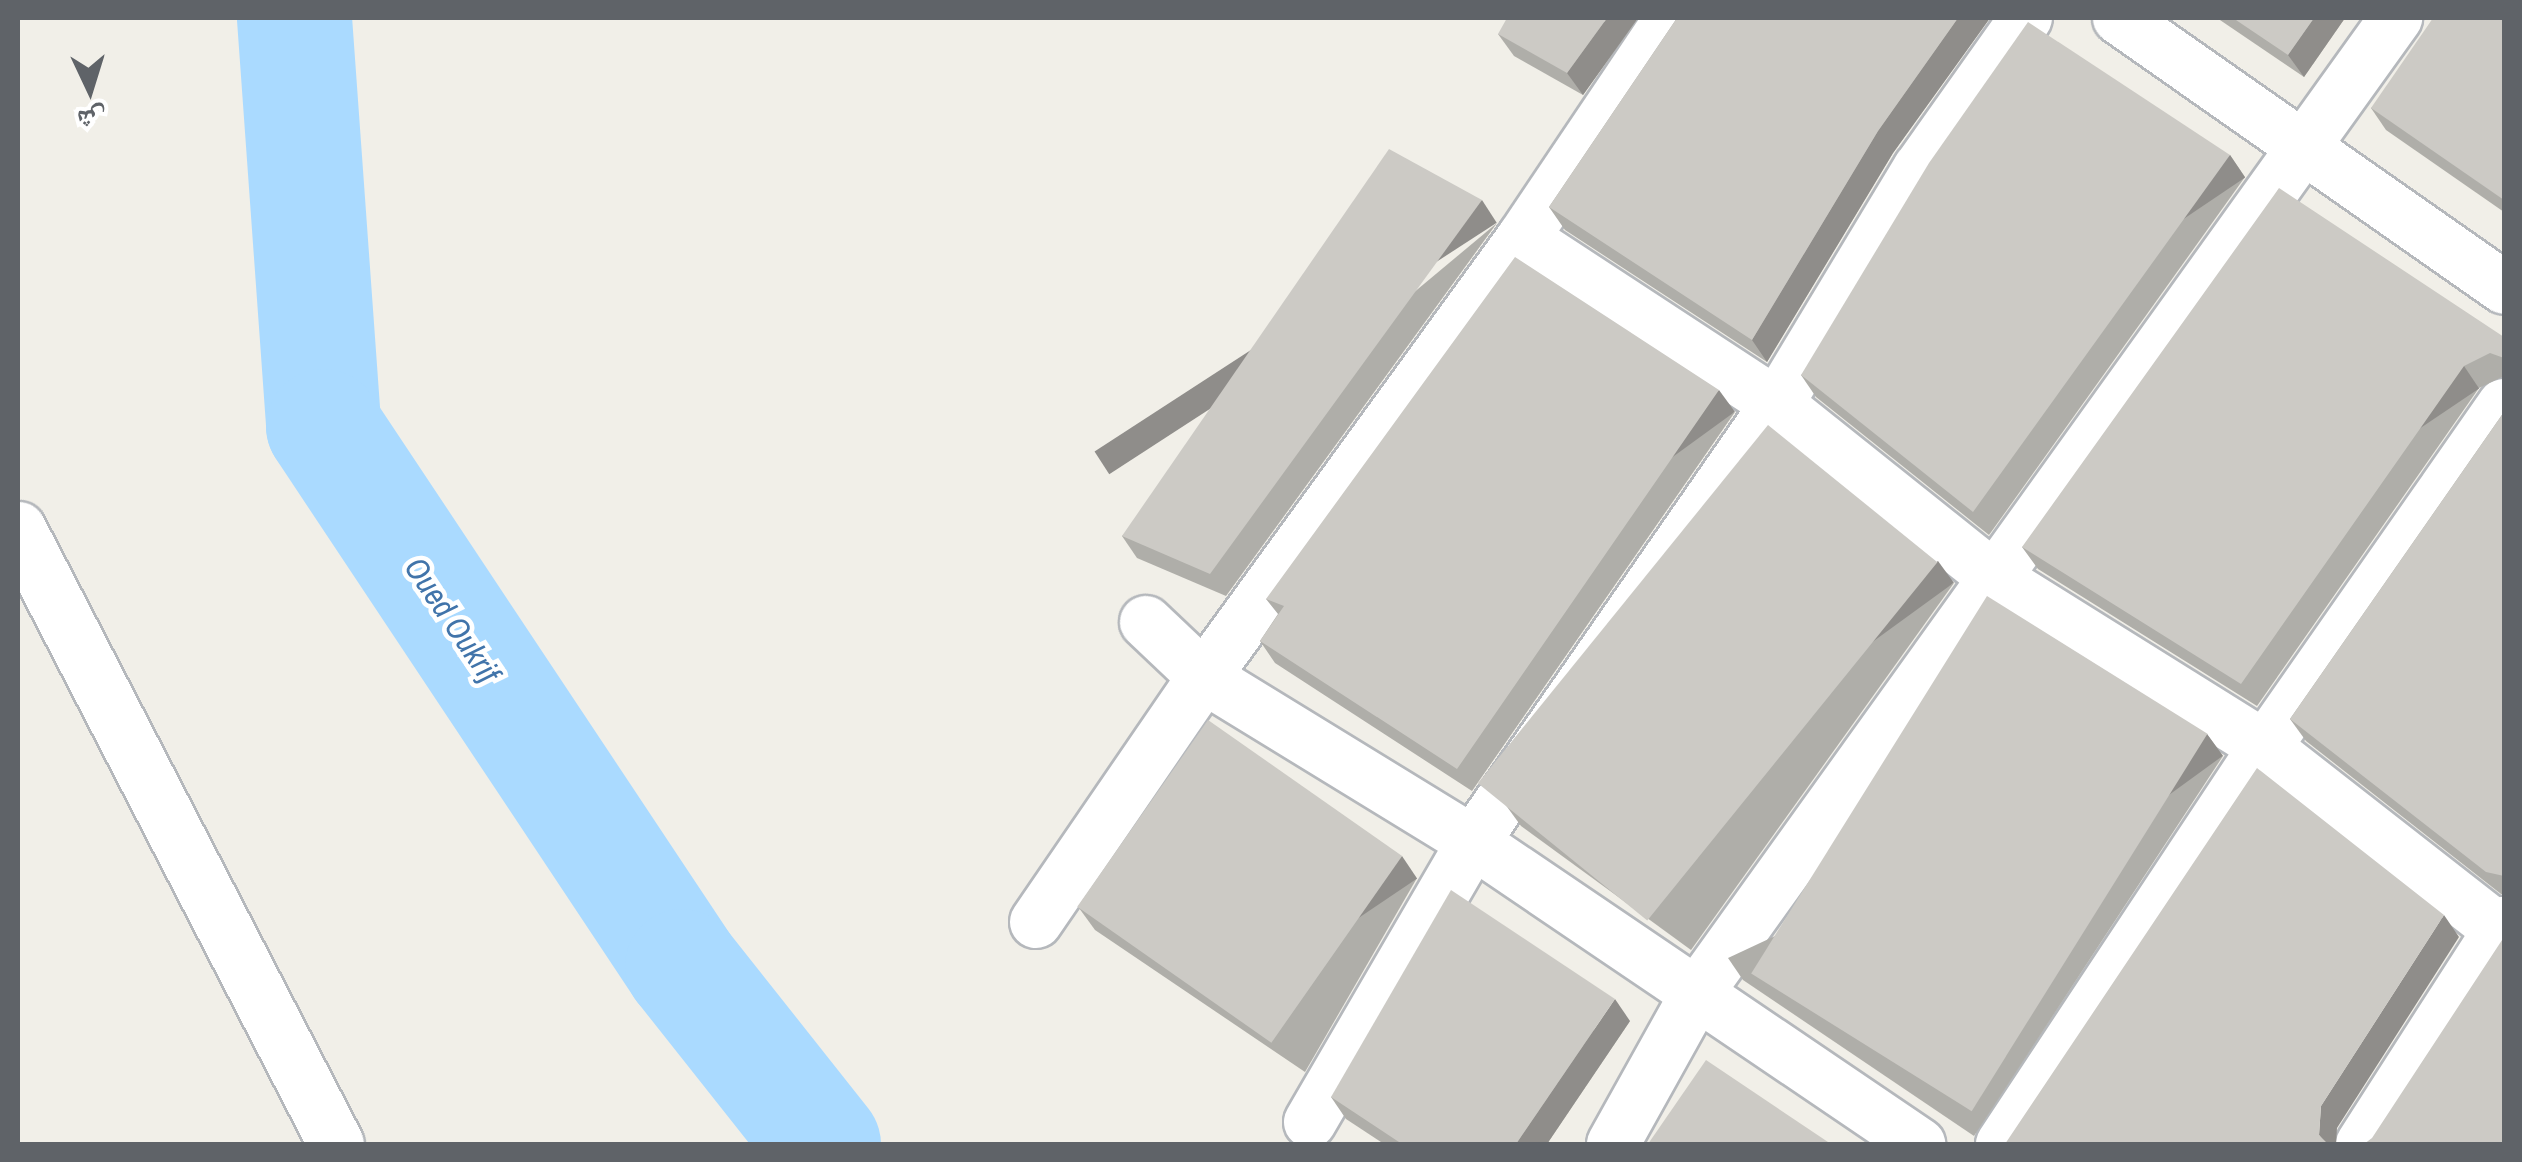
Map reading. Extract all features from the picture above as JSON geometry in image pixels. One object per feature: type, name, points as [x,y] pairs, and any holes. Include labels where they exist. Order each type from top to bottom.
[{"type":"street","points":[[1036,922],[1204,677],[1523,238],[1672,18]]},
{"type":"street","points":[[1310,1122],[1473,842],[1776,404],[1919,169],[2026,18]]},
{"type":"street","points":[[2119,18],[2504,288]]},
{"type":"street","points":[[1613,1144],[1697,993],[2300,144],[2396,18]]},
{"type":"street","points":[[1523,238],[1776,404],[1995,578],[2266,747],[2502,929],[2362,1144]]},
{"type":"street","points":[[2002,1144],[2266,747],[2504,405]]},
{"type":"street","points":[[18,528],[336,1144]]},
{"type":"street","points":[[1146,622],[1204,677],[1473,842],[1920,1144]]},
{"type":"building","points":[[1507,18],[1607,18],[1567,73],[1498,34]]},
{"type":"building","points":[[1677,18],[1958,18],[1878,131],[1752,340],[1549,207]]},
{"type":"building","points":[[2233,18],[2314,18],[2288,55]]},
{"type":"building","points":[[2433,18],[2504,18],[2504,200],[2371,108]]},
{"type":"building","points":[[2028,22],[2230,155],[1973,512],[1801,375],[1929,163]]},
{"type":"building","points":[[1389,149],[1482,200],[1210,574],[1122,536]]},
{"type":"building","points":[[2279,188],[2504,337],[2504,358],[2490,353],[2464,366],[2241,684],[2022,547]]},
{"type":"building","points":[[1515,257],[1719,390],[1457,769],[1260,641],[1284,606],[1266,599]]},
{"type":"building","points":[[2504,412],[2504,876],[2486,872],[2290,719]]},
{"type":"building","points":[[1768,425],[1937,562],[1647,920],[1478,783]]},
{"type":"building","points":[[1987,596],[2207,734],[1972,1111],[1751,973]]},
{"type":"building","points":[[1208,720],[1402,856],[1271,1043],[1077,907]]},
{"type":"building","points":[[2257,768],[2444,915],[2321,1106],[2319,1135],[2328,1144],[2005,1144]]},
{"type":"building","points":[[1451,890],[1615,999],[1516,1144],[1402,1144],[1331,1097]]},
{"type":"building","points":[[2504,937],[2504,1144],[2364,1144],[2372,1138]]},
{"type":"building","points":[[1706,1060],[1831,1144],[1648,1144]]},
{"type":"waterway","name":"Oued Oukrif","points":[[294,18],[323,426],[682,966],[823,1144]]}]
